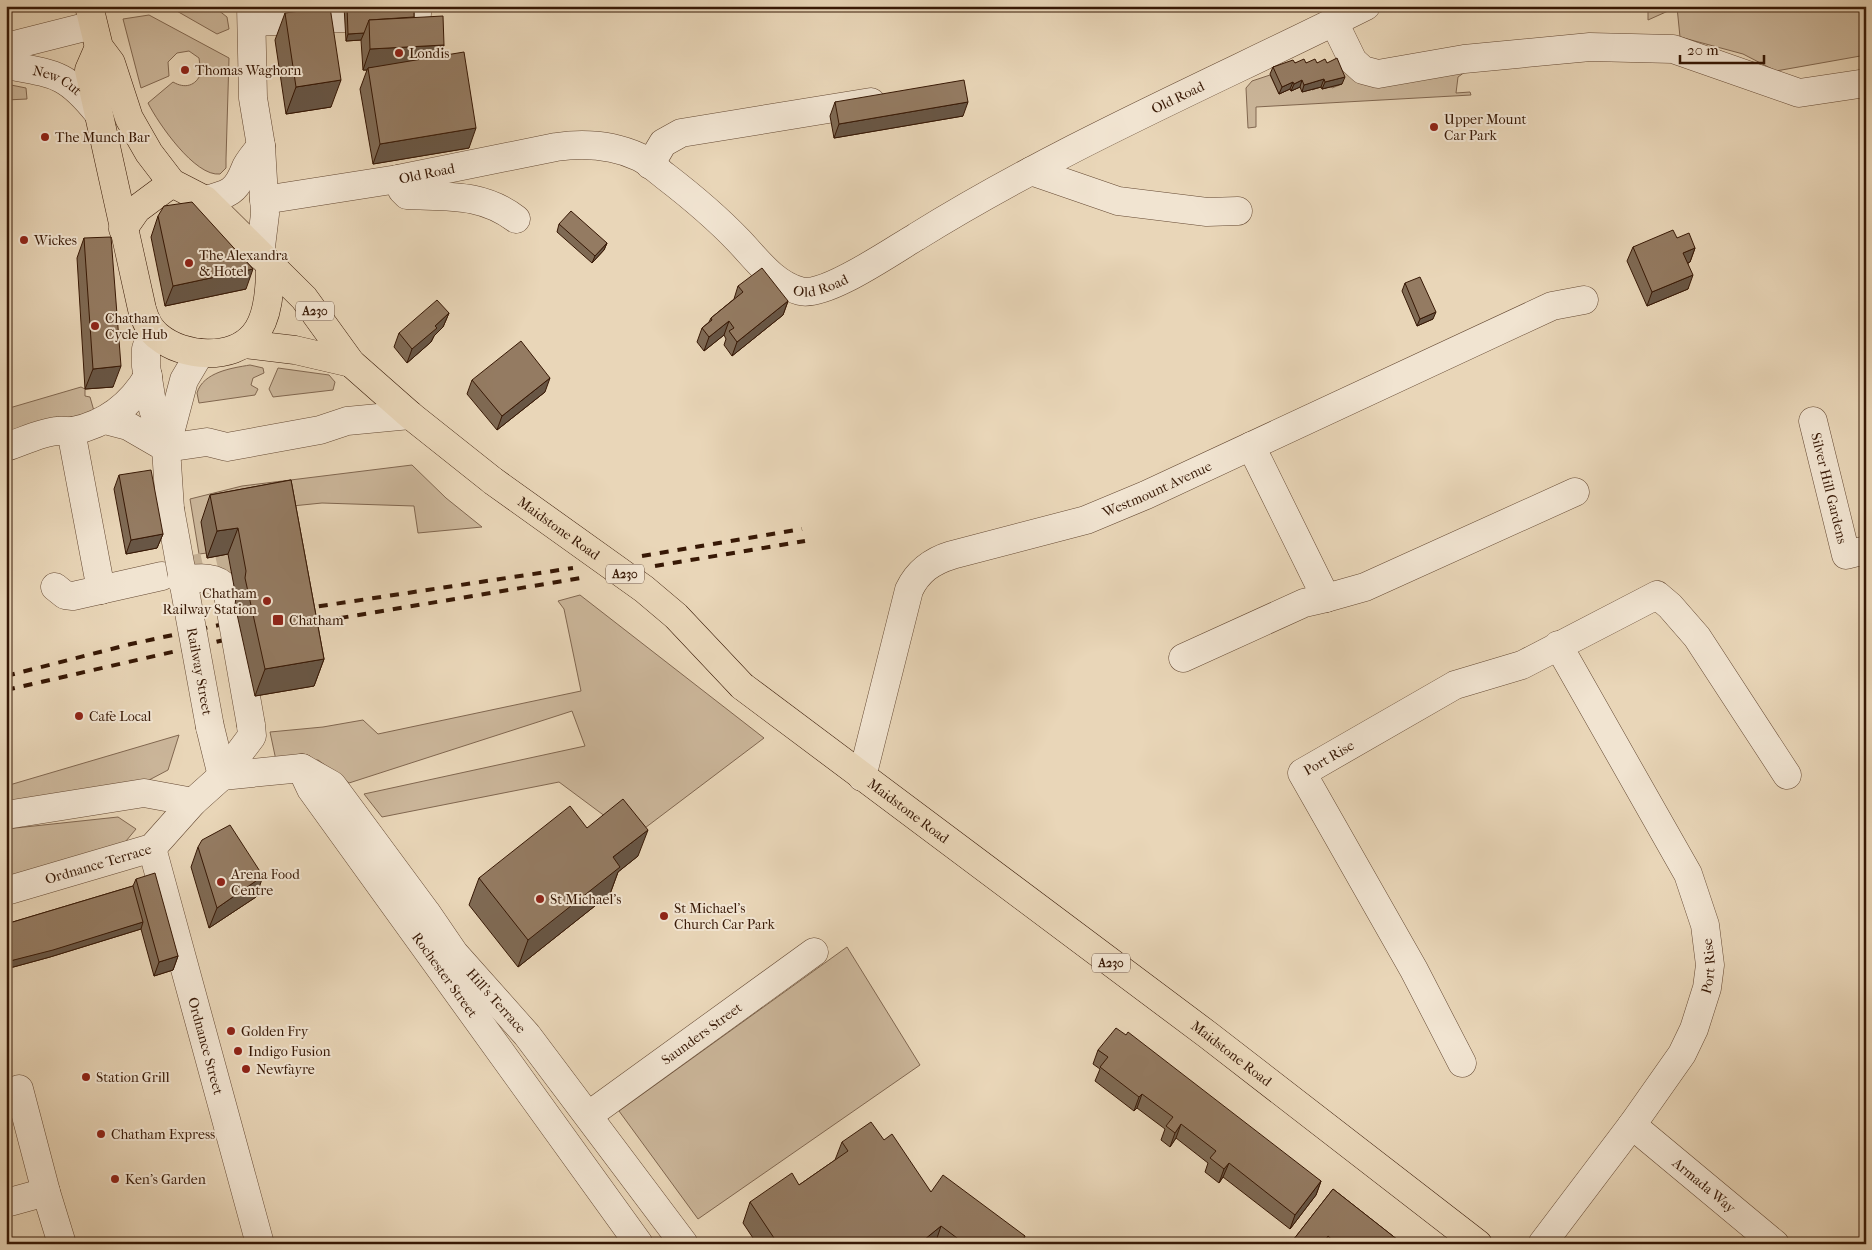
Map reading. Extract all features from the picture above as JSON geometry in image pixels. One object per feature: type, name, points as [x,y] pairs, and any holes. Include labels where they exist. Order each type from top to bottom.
[{"type":"main road","points":[[94,26],[111,63],[135,129],[172,182],[205,200],[265,260],[270,283],[265,312],[256,334],[245,344],[223,351],[200,353],[170,344],[152,330],[142,308],[89,70],[94,26]]},
{"type":"main road","points":[[123,229],[137,209],[172,182]]},
{"type":"main road","name":"Maidstone Road","points":[[265,260],[304,298],[351,363],[410,415],[493,481],[644,588],[676,616],[742,686],[1208,1035],[1478,1244]]},
{"type":"main road","name":"Maidstone Road","points":[[245,344],[295,350],[351,363]]},
{"type":"street","name":"Old Road","points":[[264,200],[398,179],[556,147],[594,145],[639,157],[731,233],[776,278],[796,290],[814,292],[863,269],[939,222],[1031,171],[1366,6]]},
{"type":"street","points":[[265,260],[261,146],[253,98],[251,14],[344,18]]},
{"type":"street","points":[[1334,22],[1353,61],[1363,70],[1378,74],[1464,59],[1590,47],[1673,49],[1799,92],[1866,83]]},
{"type":"street","points":[[6,47],[94,26]]},
{"type":"street","name":"New Cut","points":[[6,65],[42,70],[59,76],[80,91],[98,113]]},
{"type":"street","points":[[650,165],[663,143],[681,133],[898,97]]},
{"type":"street","points":[[205,200],[232,190],[242,178],[245,168],[261,146]]},
{"type":"street","points":[[1031,171],[1118,201],[1207,212],[1238,212]]},
{"type":"street","points":[[398,179],[402,192],[407,195],[476,198],[496,205],[516,219]]},
{"type":"street","name":"Westmount Avenue","points":[[862,777],[908,595],[916,578],[924,569],[945,557],[1094,517],[1552,306],[1584,300]]},
{"type":"street","name":"Railway Street","points":[[152,330],[146,349],[148,376],[153,409],[166,448],[172,578],[222,776]]},
{"type":"street","name":"Railway Street","points":[[166,448],[184,380],[200,353]]},
{"type":"street","points":[[6,447],[57,431],[72,431],[105,420],[128,403],[148,376]]},
{"type":"street","points":[[105,420],[128,426],[166,448],[207,442],[227,446],[320,430],[347,421],[410,415]]},
{"type":"street","name":"Silver Hill Gardens","points":[[1813,421],[1856,552]]},
{"type":"street","points":[[72,431],[101,590]]},
{"type":"street","points":[[1251,446],[1326,598]]},
{"type":"street","points":[[1183,658],[1304,603],[1365,587],[1575,492]]},
{"type":"street","name":"Ordnance Terrace","points":[[6,891],[152,848],[193,802],[222,776],[252,736],[228,589],[220,582],[201,577],[172,578]]},
{"type":"street","points":[[55,587],[67,596],[172,578]]},
{"type":"street","name":"Port Rise","points":[[1462,1062],[1414,970],[1302,773],[1458,684],[1517,667],[1656,595],[1670,606],[1697,637],[1788,775]]},
{"type":"street","name":"Port Rise","points":[[1542,1244],[1632,1125],[1682,1054],[1694,1029],[1709,980],[1708,941],[1701,911],[1685,868],[1558,645]]},
{"type":"street","points":[[222,776],[302,768]]},
{"type":"street","name":"Hill's Terrace","points":[[302,768],[335,789],[454,953],[510,1014],[589,1115],[684,1244]]},
{"type":"street","name":"Rochester Street","points":[[302,768],[311,789],[639,1244]]},
{"type":"street","points":[[6,815],[144,793],[193,802]]},
{"type":"street","name":"Ordnance Street","points":[[152,848],[260,1244]]},
{"type":"street","name":"Saunders Street","points":[[589,1115],[814,952]]},
{"type":"street","points":[[19,1089],[46,1192],[62,1244]]},
{"type":"street","name":"Armada Way","points":[[1632,1125],[1775,1244]]},
{"type":"street","points":[[6,1203],[46,1192]]},
{"type":"shaded area","points":[[168,6],[213,6],[227,17],[229,29],[217,34]]},
{"type":"shaded area","points":[[1648,6],[1866,6],[1866,55],[1776,71],[1743,54],[1680,37],[1677,7],[1648,20]]},
{"type":"shaded area","points":[[149,15],[229,58],[226,168],[220,174],[210,173],[189,158],[160,123],[148,103],[173,82],[186,86],[196,81],[201,73],[199,58],[189,51],[177,53],[168,62],[169,76],[141,88],[123,19]]},
{"type":"shaded area","points":[[1330,63],[1465,72],[1458,77],[1456,93],[1470,92],[1471,95],[1256,107],[1256,127],[1248,128],[1246,88],[1252,81],[1270,75],[1279,94],[1300,87],[1311,88],[1312,90],[1331,86],[1332,88],[1342,84]]},
{"type":"shaded area","points":[[6,84],[26,88],[27,99],[6,100]]},
{"type":"shaded area","points":[[250,365],[263,368],[264,373],[253,378],[251,385],[258,389],[255,395],[199,403],[197,393],[205,380],[219,372]]},
{"type":"shaded area","points":[[278,368],[329,375],[335,382],[333,390],[273,397],[269,389]]},
{"type":"shaded area","points":[[81,387],[85,389],[85,396],[90,397],[94,411],[6,438],[6,409]]},
{"type":"shaded area","points":[[412,465],[446,498],[482,527],[418,533],[414,506],[322,503],[282,507],[207,553],[199,554],[190,499],[242,486]]},
{"type":"shaded area","points":[[580,595],[764,738],[633,837],[559,782],[382,817],[364,794],[585,746],[572,711],[349,783],[318,760],[277,765],[270,732],[323,727],[363,720],[378,734],[581,691],[564,609],[558,601]]},
{"type":"shaded area","points":[[179,735],[168,770],[134,788],[6,807],[6,786]]},
{"type":"shaded area","points":[[118,817],[136,829],[121,847],[6,882],[6,829]]},
{"type":"shaded area","points":[[847,947],[920,1065],[698,1219],[619,1111]]},
{"type":"building","points":[[347,6],[414,6],[414,17],[369,20],[364,33],[348,34]]},
{"type":"building","points":[[330,7],[341,80],[296,87],[285,13]]},
{"type":"building","points":[[443,16],[444,45],[370,49],[369,20]]},
{"type":"building","points":[[464,52],[476,128],[380,144],[368,68]]},
{"type":"building","points":[[1337,58],[1345,77],[1325,82],[1324,79],[1304,85],[1302,80],[1282,87],[1273,67],[1293,60],[1295,63],[1304,59],[1306,63],[1315,59],[1317,63],[1325,59],[1327,63]]},
{"type":"building","points":[[964,80],[968,102],[839,124],[835,102]]},
{"type":"building","points":[[192,202],[253,269],[173,286],[158,216],[164,206]]},
{"type":"building","points":[[571,211],[607,243],[595,256],[559,224]]},
{"type":"building","points":[[1673,230],[1677,238],[1689,233],[1695,248],[1683,253],[1693,275],[1652,292],[1633,247]]},
{"type":"building","points":[[111,237],[121,366],[93,369],[84,238]]},
{"type":"building","points":[[762,268],[788,301],[737,342],[729,331],[734,328],[729,321],[709,337],[702,328],[712,320],[711,318],[743,292],[738,286]]},
{"type":"building","points":[[1420,277],[1436,312],[1420,319],[1405,283]]},
{"type":"building","points":[[437,300],[449,313],[435,326],[437,328],[412,349],[399,333]]},
{"type":"building","points":[[521,341],[550,378],[502,416],[472,380]]},
{"type":"building","points":[[151,470],[163,534],[131,540],[119,475]]},
{"type":"building","name":"Chatham Railway Station","points":[[291,480],[324,659],[265,669],[245,578],[246,571],[238,528],[217,531],[210,495]]},
{"type":"building","name":"St Michael's","points":[[623,799],[648,830],[613,857],[620,867],[528,940],[479,878],[570,806],[587,828]]},
{"type":"building","points":[[230,825],[263,876],[217,908],[198,847],[202,840]]},
{"type":"building","points":[[155,873],[178,956],[159,962],[136,879]]},
{"type":"building","points":[[133,886],[143,922],[53,950],[6,962],[6,924]]},
{"type":"building","points":[[1116,1028],[1126,1035],[1128,1032],[1321,1181],[1295,1215],[1229,1163],[1224,1169],[1210,1158],[1216,1151],[1181,1124],[1175,1133],[1166,1126],[1173,1117],[1142,1094],[1139,1097],[1100,1067],[1108,1057],[1098,1050]]},
{"type":"building","points":[[871,1122],[884,1140],[892,1134],[931,1192],[943,1175],[1025,1236],[1020,1244],[965,1244],[941,1226],[919,1244],[899,1244],[897,1241],[892,1244],[778,1244],[750,1202],[792,1173],[799,1185],[848,1151],[842,1142]]},
{"type":"building","points":[[1333,1189],[1403,1244],[1337,1244],[1328,1236],[1323,1244],[1290,1244]]},
{"type":"tunnel","points":[[176,573],[265,553]]},
{"type":"railway","points":[[642,556],[802,529]]},
{"type":"railway","points":[[655,566],[805,541]]},
{"type":"railway","points":[[301,609],[573,568]]},
{"type":"railway","points":[[304,624],[587,577]]},
{"type":"railway","points":[[6,676],[131,644],[252,618]]},
{"type":"railway","points":[[6,690],[255,633]]},
{"type":"place","name":"Londis","points":[[399,53]]},
{"type":"place","name":"Thomas Waghorn","points":[[185,70]]},
{"type":"place","name":"Upper Mount Car Park","points":[[1434,127]]},
{"type":"place","name":"The Munch Bar","points":[[45,137]]},
{"type":"place","name":"Wickes","points":[[24,240]]},
{"type":"place","name":"The Alexandra & Hotel","points":[[189,263]]},
{"type":"place","name":"Chatham Cycle Hub","points":[[95,326]]},
{"type":"place","name":"Chatham Railway Station","points":[[267,601]]},
{"type":"place","name":"Chatham","points":[[278,620]]},
{"type":"place","name":"Cafe Local","points":[[79,716]]},
{"type":"place","name":"Arena Food Centre","points":[[221,882]]},
{"type":"place","name":"St Michael's","points":[[540,899]]},
{"type":"place","name":"St Michael's Church Car Park","points":[[664,916]]},
{"type":"place","name":"Golden Fry","points":[[231,1031]]},
{"type":"place","name":"Indigo Fusion","points":[[238,1051]]},
{"type":"place","name":"Newfayre","points":[[246,1069]]},
{"type":"place","name":"Station Grill","points":[[86,1077]]},
{"type":"place","name":"Chatham Express","points":[[101,1134]]},
{"type":"place","name":"Ken's Garden","points":[[115,1179]]}]
